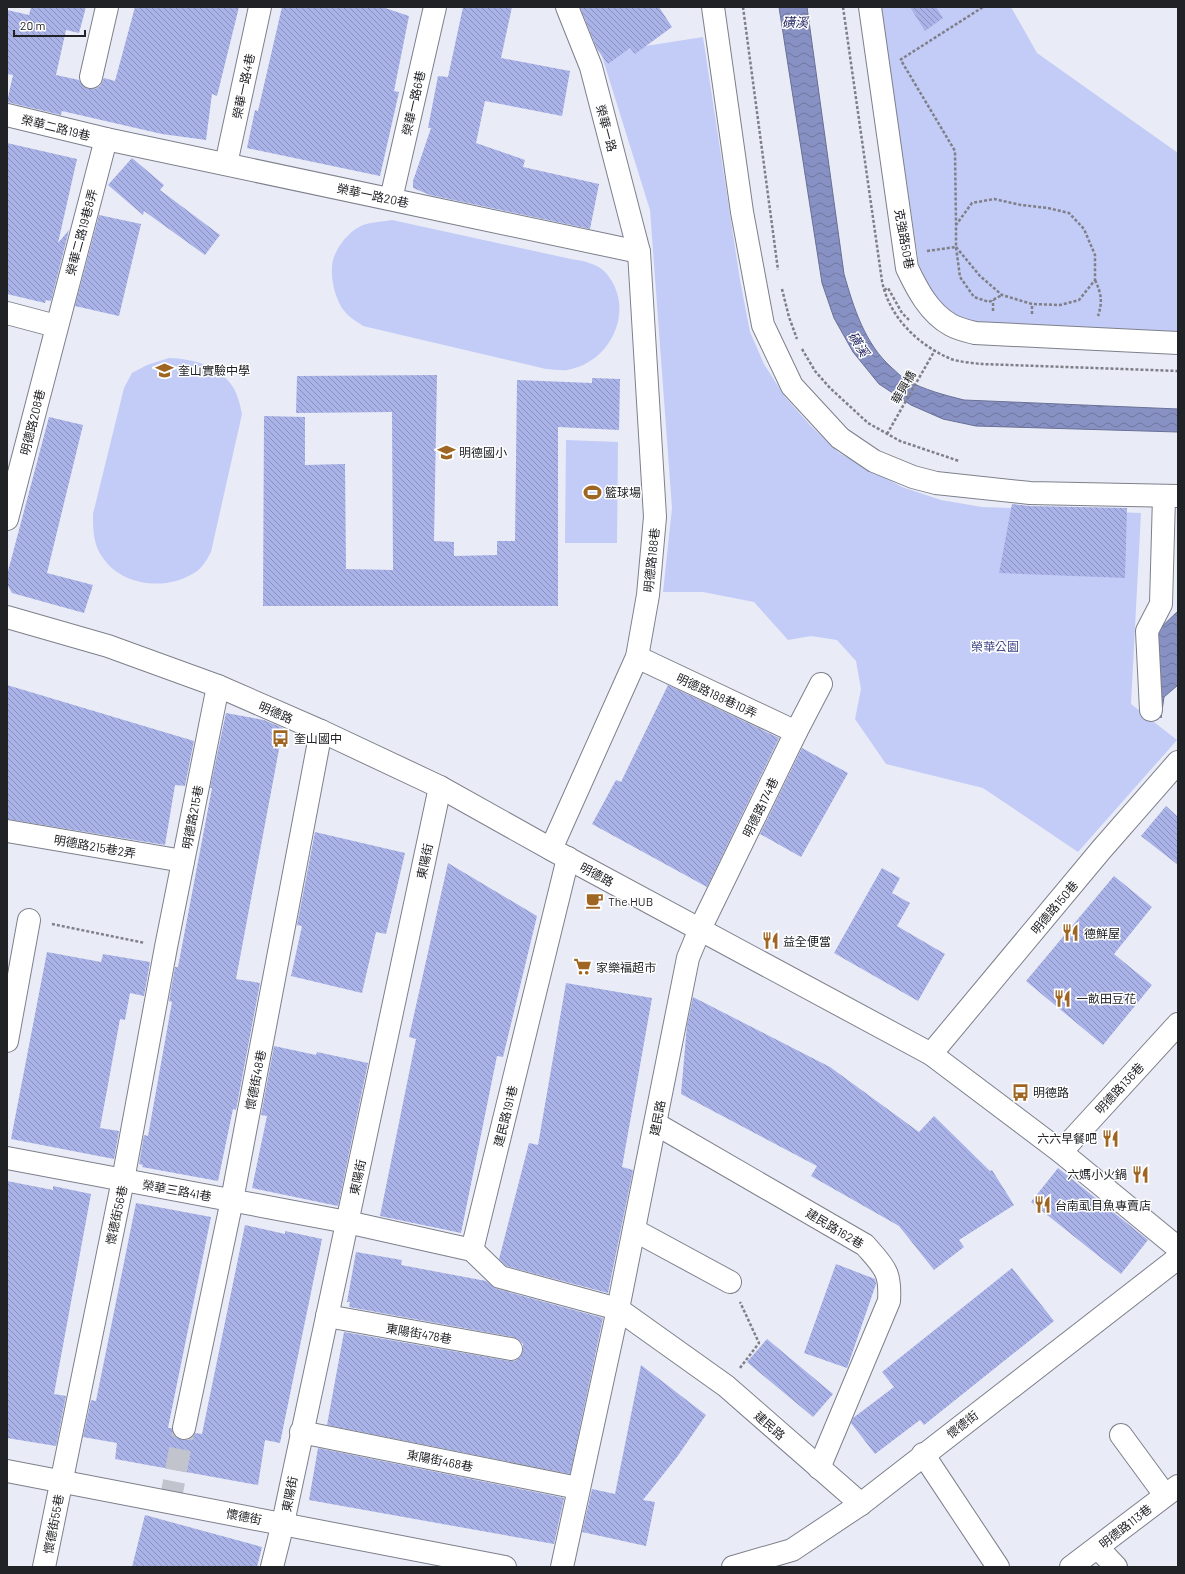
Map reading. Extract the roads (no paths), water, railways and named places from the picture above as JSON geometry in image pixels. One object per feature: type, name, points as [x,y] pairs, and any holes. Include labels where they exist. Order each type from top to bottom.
[{"type":"street","points":[[91,77],[107,7]]},
{"type":"street","name":"榮華一路4巷","points":[[226,164],[260,7]]},
{"type":"street","name":"榮華一路6巷","points":[[391,199],[435,7]]},
{"type":"street","name":"榮華一路","points":[[567,7],[591,67],[640,252]]},
{"type":"street","points":[[714,7],[742,212],[763,325],[792,386],[840,438],[874,461],[913,477],[936,483],[1030,493],[1171,496],[1161,604],[1147,630],[1150,710]]},
{"type":"street","name":"克強路50巷","points":[[870,7],[907,268],[919,292],[934,312],[951,325],[975,333],[1178,343]]},
{"type":"street","name":"榮華二路19巷","points":[[7,115],[106,139]]},
{"type":"street","name":"榮華一路20巷","points":[[106,139],[640,252]]},
{"type":"street","name":"榮華二路19巷8弄","points":[[56,326],[106,139]]},
{"type":"street","name":"明德路188巷","points":[[560,854],[638,657],[648,595],[655,517],[640,252]]},
{"type":"street","points":[[7,313],[56,326]]},
{"type":"street","name":"明德路208巷","points":[[7,519],[56,326]]},
{"type":"street","name":"明德路","points":[[7,617],[108,646],[218,686],[321,731],[440,787],[560,854],[931,1054],[1061,1152],[1178,1248]]},
{"type":"street","name":"明德路188巷10弄","points":[[638,657],[796,732]]},
{"type":"street","name":"明德路174巷","points":[[700,929],[821,684]]},
{"type":"street","name":"明德路215巷","points":[[166,947],[218,686]]},
{"type":"street","name":"懷德街48巷","points":[[184,1428],[232,1200],[321,731]]},
{"type":"street","name":"明德路150巷","points":[[931,1054],[1101,850],[1178,762]]},
{"type":"street","name":"東陽街","points":[[272,1567],[283,1524],[301,1432],[440,787]]},
{"type":"street","name":"明德路215巷2弄","points":[[7,831],[183,861]]},
{"type":"street","name":"建民路191巷","points":[[472,1250],[560,854]]},
{"type":"street","points":[[7,1041],[29,920]]},
{"type":"street","name":"建民路","points":[[562,1567],[618,1309],[688,958],[700,929]]},
{"type":"street","name":"懷德街56巷","points":[[61,1482],[123,1180],[166,947]]},
{"type":"street","name":"明德路136巷","points":[[1061,1152],[1178,1024]]},
{"type":"street","name":"建民路162巷","points":[[656,1124],[865,1245],[884,1267],[890,1284],[889,1301],[819,1468]]},
{"type":"street","name":"榮華三路41巷","points":[[7,1158],[347,1222]]},
{"type":"street","points":[[347,1222],[472,1250],[500,1277],[618,1309]]},
{"type":"street","points":[[634,1230],[730,1282]]},
{"type":"street","name":"懷德街","points":[[734,1567],[792,1550],[862,1504],[924,1454],[1178,1258]]},
{"type":"street","name":"建民路","points":[[618,1309],[726,1386],[862,1504]]},
{"type":"street","name":"東陽街478巷","points":[[327,1316],[510,1349]]},
{"type":"street","name":"東陽街468巷","points":[[301,1432],[578,1488]]},
{"type":"street","points":[[1121,1435],[1174,1490]]},
{"type":"street","points":[[924,1454],[998,1567]]},
{"type":"street","name":"懷德街","points":[[7,1471],[505,1567]]},
{"type":"street","name":"懷德街55巷","points":[[44,1567],[61,1482]]},
{"type":"street","name":"明德路113巷","points":[[1072,1567],[1174,1490]]},
{"type":"street","points":[[1098,1548],[1116,1567]]},
{"type":"water","name":"磺溪","points":[[779,7],[807,7],[844,274],[856,313],[868,337],[883,359],[902,377],[913,384],[964,400],[1178,409],[1178,432],[976,426],[943,419],[911,405],[879,384],[853,352],[834,318],[822,283]]},
{"type":"water","points":[[1178,611],[1178,685],[1164,697],[1161,718],[1152,636]]},
{"type":"tunnel","points":[[170,1503],[184,1428]]},
{"type":"place","name":"奎山實驗中學","points":[[165,370]]},
{"type":"place","name":"明德國小","points":[[446,452]]},
{"type":"place","name":"籃球場","points":[[592,492]]},
{"type":"place","name":"奎山國中","points":[[281,738]]},
{"type":"place","name":"The HUB","points":[[595,901]]},
{"type":"place","name":"德鮮屋","points":[[1071,933]]},
{"type":"place","name":"益全便當","points":[[770,941]]},
{"type":"place","name":"家樂福超市","points":[[583,967]]},
{"type":"place","name":"一畝田豆花","points":[[1063,998]]},
{"type":"place","name":"明德路","points":[[1020,1092]]},
{"type":"place","name":"六六早餐吧","points":[[1110,1138]]},
{"type":"place","name":"六媽小火鍋","points":[[1140,1174]]},
{"type":"place","name":"台南虱目魚專賣店","points":[[1042,1205]]},
{"type":"park label","name":"榮華公園","points":[[995,646]]}]
